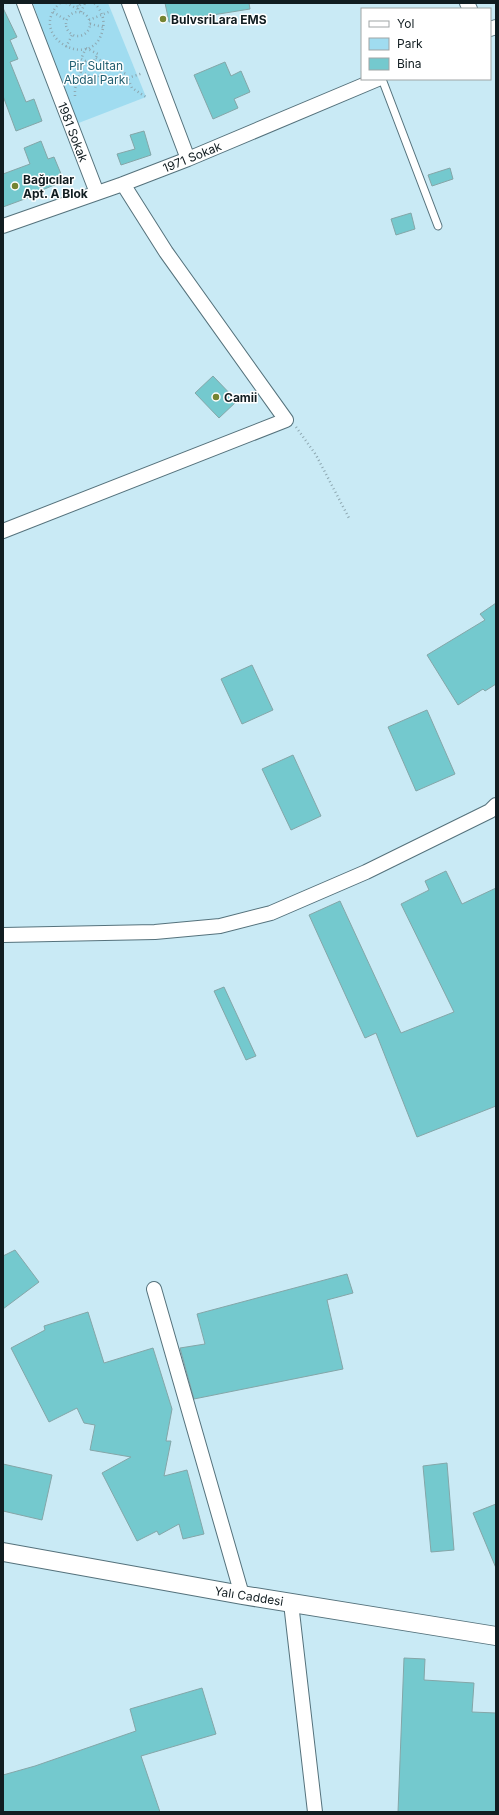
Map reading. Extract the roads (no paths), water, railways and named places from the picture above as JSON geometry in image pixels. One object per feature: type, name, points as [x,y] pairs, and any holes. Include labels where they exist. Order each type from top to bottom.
[{"type":"street","name":"1981 Sokak","points":[[24,3],[97,193]]},
{"type":"street","points":[[130,3],[188,160]]},
{"type":"street","name":"1971 Sokak","points":[[3,226],[188,160],[376,80]]},
{"type":"street","points":[[3,531],[286,420],[166,252],[123,184]]},
{"type":"street","points":[[3,935],[162,931],[220,926],[271,914],[366,872],[490,811],[496,805]]},
{"type":"street","points":[[154,1289],[242,1595]]},
{"type":"street","name":"Yalı Caddesi","points":[[3,1552],[242,1595],[496,1636]]},
{"type":"street","points":[[291,1603],[314,1812]]},
{"type":"lane","points":[[382,80],[438,226]]},
{"type":"place","name":"BulvsriLara EMS","points":[[163,19]]},
{"type":"place","name":"Bağıcılar Apt. A Blok","points":[[15,186]]},
{"type":"place","name":"Camii","points":[[216,397]]},
{"type":"park label","name":"Pir Sultan Abdal Parkı","points":[[96,72]]}]
